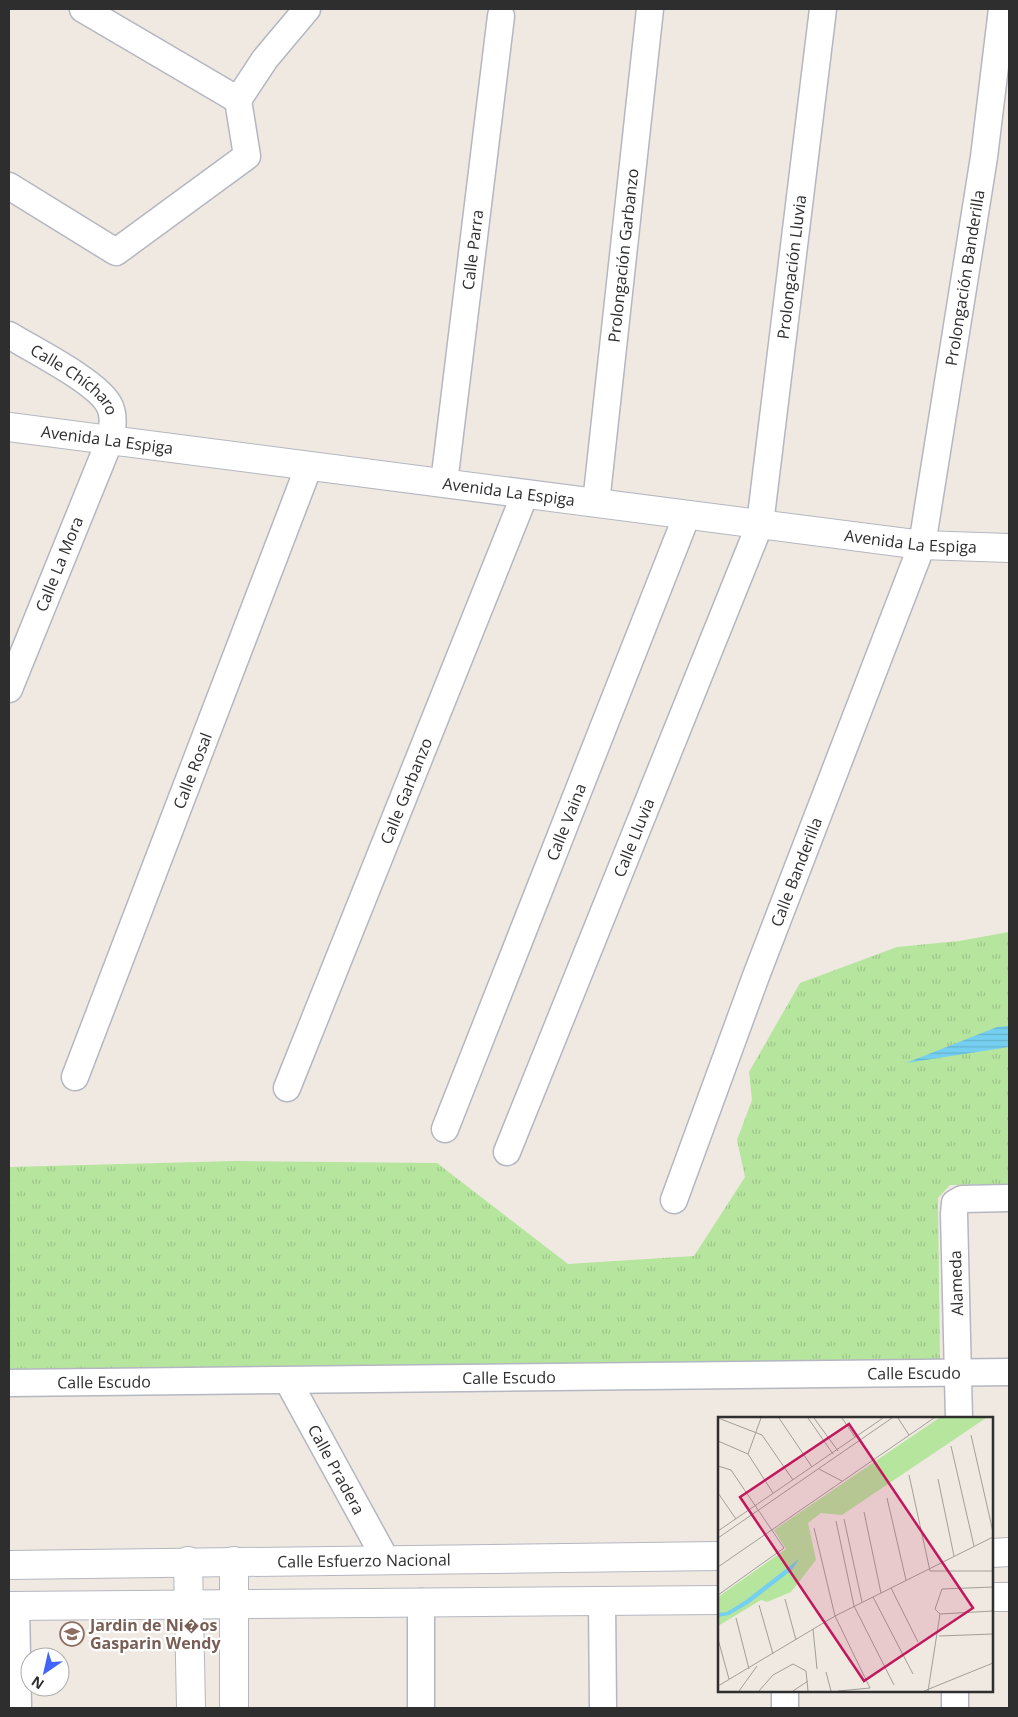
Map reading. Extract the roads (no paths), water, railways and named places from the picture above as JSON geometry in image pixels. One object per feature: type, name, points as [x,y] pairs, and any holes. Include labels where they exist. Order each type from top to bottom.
[{"type":"street","points":[[82,9],[238,100]]},
{"type":"street","points":[[9,186],[116,252],[247,156],[238,100],[265,59],[307,9]]},
{"type":"street","name":"Prolongación Garbanzo","points":[[596,503],[650,9]]},
{"type":"street","name":"Prolongación Lluvia","points":[[760,524],[823,9]]},
{"type":"street","name":"Prolongación Banderilla","points":[[922,545],[984,157],[1002,9]]},
{"type":"street","name":"Calle Parra","points":[[444,484],[500,16]]},
{"type":"street","name":"Calle Chícharo","points":[[9,335],[91,386],[108,403],[114,423],[110,440]]},
{"type":"street","name":"Avenida La Espiga","points":[[9,427],[922,545],[1009,548]]},
{"type":"street","name":"Calle La Mora","points":[[9,689],[110,440]]},
{"type":"street","name":"Calle Rosal","points":[[76,1077],[309,466]]},
{"type":"street","name":"Calle Garbanzo","points":[[287,1088],[525,494]]},
{"type":"street","name":"Calle Vaina","points":[[445,1129],[687,515]]},
{"type":"street","name":"Calle Lluvia","points":[[507,1152],[760,524]]},
{"type":"street","name":"Calle Banderilla","points":[[674,1200],[759,966],[922,545]]},
{"type":"street","name":"Alameda","points":[[959,1417],[955,1203],[962,1199],[1009,1198]]},
{"type":"street","name":"Calle Escudo","points":[[9,1383],[1009,1372]]},
{"type":"street","name":"Calle Pradera","points":[[288,1381],[386,1560]]},
{"type":"street","points":[[993,1553],[1009,1552]]},
{"type":"street","name":"Calle Esfuerzo Nacional","points":[[9,1565],[188,1561],[718,1556]]},
{"type":"street","points":[[188,1561],[191,1708]]},
{"type":"street","points":[[234,1561],[234,1708]]},
{"type":"street","points":[[993,1597],[1009,1597]]},
{"type":"street","points":[[18,1708],[13,1606],[718,1600]]},
{"type":"street","points":[[602,1601],[603,1708]]},
{"type":"street","points":[[421,1602],[421,1708]]},
{"type":"street","points":[[785,1708],[786,1692]]},
{"type":"street","points":[[955,1692],[955,1708]]},
{"type":"water","points":[[1009,1026],[1009,1047],[906,1063],[997,1027]]},
{"type":"place","name":"Jardin de Ni�os Gasparin Wendy","points":[[72,1634]]}]
